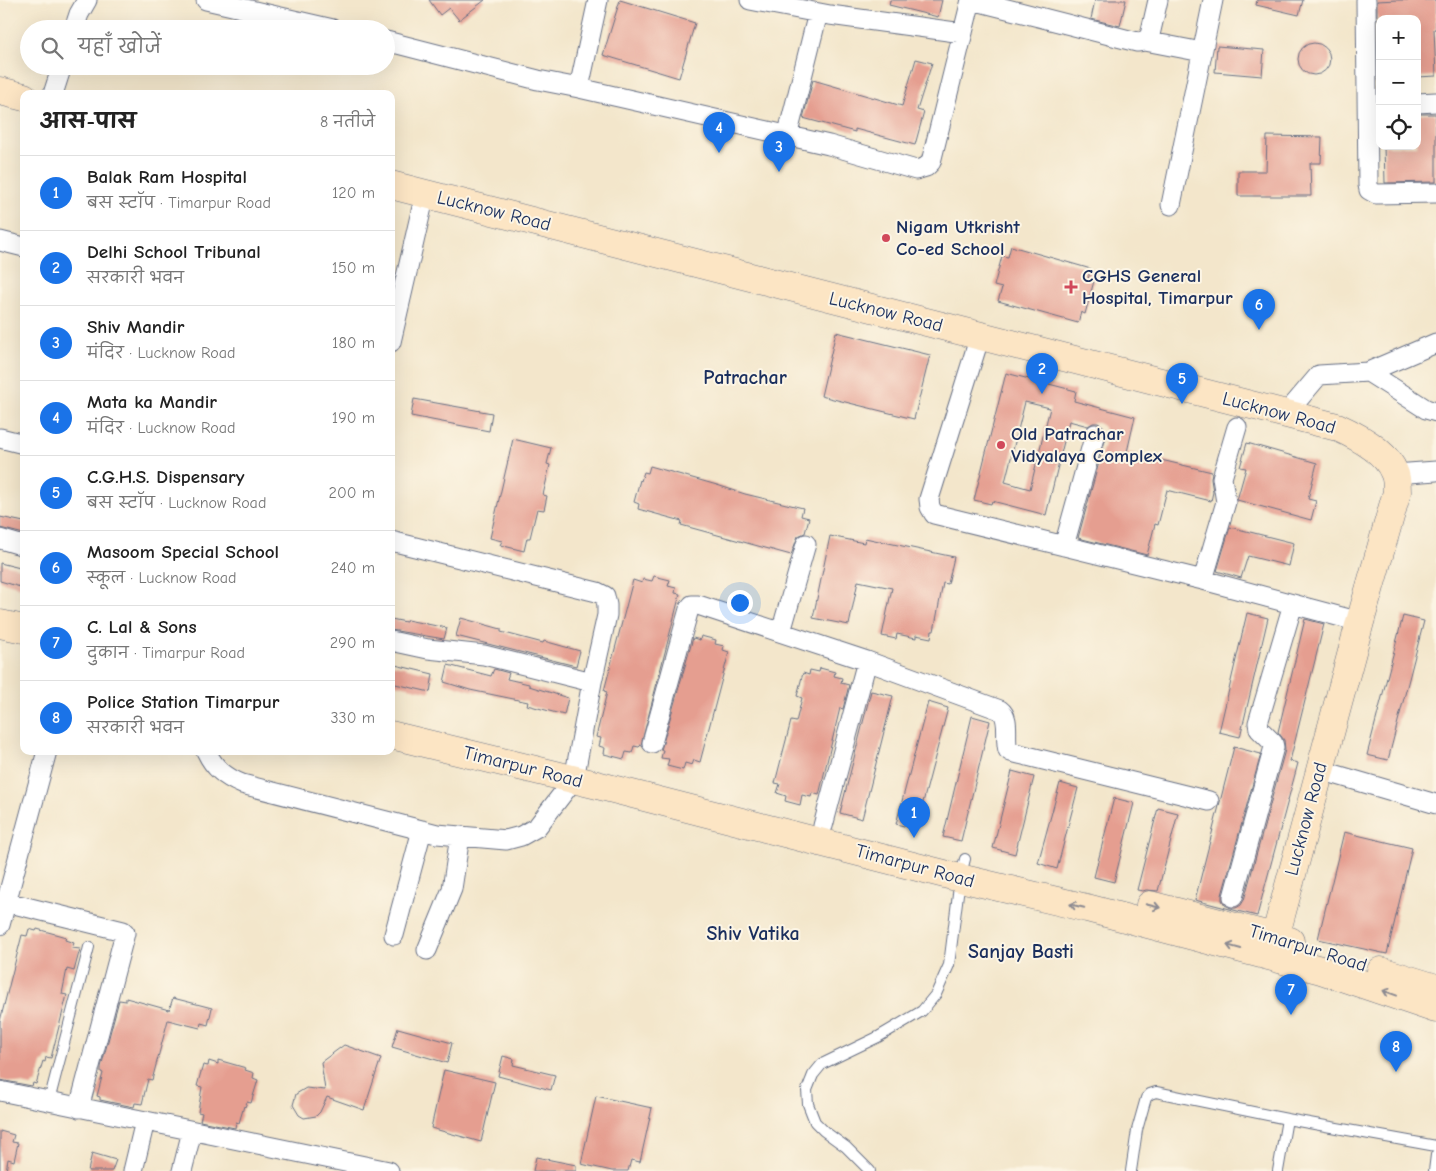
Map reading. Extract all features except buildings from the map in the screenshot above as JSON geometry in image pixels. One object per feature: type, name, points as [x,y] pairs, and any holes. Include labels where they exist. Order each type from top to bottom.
[{"type":"street","points":[[77,20],[87,0]]},
{"type":"street","points":[[206,0],[228,2],[298,20]]},
{"type":"street","points":[[579,88],[598,0]]},
{"type":"street","points":[[750,0],[818,13],[963,33]]},
{"type":"street","points":[[395,43],[538,80],[829,145],[916,170],[926,167],[931,162],[971,0],[1137,42],[1145,40],[1202,52]]},
{"type":"street","points":[[1145,40],[1150,35],[1158,0]]},
{"type":"street","points":[[1171,205],[1213,0]]},
{"type":"street","points":[[1366,0],[1373,106],[1369,190],[1376,194],[1436,193]]},
{"type":"street","points":[[787,137],[818,13]]},
{"type":"street","points":[[54,90],[59,75]]},
{"type":"street","points":[[0,91],[20,96]]},
{"type":"street","points":[[1421,103],[1436,102]]},
{"type":"street","name":"Lucknow Road","points":[[395,186],[1336,427],[1356,435],[1388,460],[1395,474],[1397,492],[1272,946]]},
{"type":"street","points":[[395,311],[398,283],[425,194]]},
{"type":"street","points":[[0,241],[20,246]]},
{"type":"street","points":[[980,336],[929,499],[930,508],[934,514],[1203,580],[1360,622]]},
{"type":"street","points":[[1286,414],[1319,375],[1368,372],[1436,343]]},
{"type":"street","points":[[1368,372],[1426,409],[1436,412]]},
{"type":"street","points":[[1203,580],[1226,502],[1222,478],[1237,427]]},
{"type":"street","points":[[1064,546],[1095,434]]},
{"type":"street","points":[[0,438],[20,443]]},
{"type":"street","points":[[1395,474],[1436,471]]},
{"type":"street","points":[[0,540],[20,545]]},
{"type":"street","points":[[208,755],[222,774],[242,784],[437,834],[506,840],[521,836],[537,826],[575,772],[607,615],[608,605],[605,596],[597,592],[395,542]]},
{"type":"street","points":[[781,632],[806,544]]},
{"type":"street","points":[[1233,897],[1274,747],[1273,743],[1259,729],[1258,723],[1292,604]]},
{"type":"street","points":[[652,743],[689,609],[692,606],[698,605],[867,660],[1000,710],[1005,717],[1006,744],[1011,752],[1209,802]]},
{"type":"street","points":[[0,624],[20,628]]},
{"type":"street","points":[[0,640],[20,645]]},
{"type":"street","points":[[395,642],[428,649],[484,656],[592,682]]},
{"type":"street","points":[[823,826],[867,660]]},
{"type":"street","name":"Timarpur Road","points":[[395,721],[575,772],[1436,988]]},
{"type":"street","name":"Timarpur Road","points":[[395,736],[575,772],[823,826],[963,869]]},
{"type":"street","points":[[0,925],[46,755]]},
{"type":"street","points":[[1320,770],[1436,804]]},
{"type":"street","points":[[394,935],[422,830]]},
{"type":"street","points":[[427,950],[452,889],[460,836]]},
{"type":"street","points":[[6,902],[123,930],[125,934],[79,1108]]},
{"type":"street","name":"Timarpur Road","points":[[1272,946],[1339,975],[1436,1009]]},
{"type":"street","points":[[0,1091],[192,1131],[353,1168],[389,1171]]},
{"type":"street","points":[[133,1171],[145,1121]]},
{"type":"street","points":[[182,1171],[192,1131]]},
{"type":"lane","points":[[870,1171],[846,1147],[824,1132],[815,1122],[808,1104],[807,1090],[813,1075],[822,1064],[878,1037],[922,1010],[936,994],[950,965],[963,869]]},
{"type":"lane","points":[[49,1101],[90,947]]},
{"type":"lane","points":[[1132,1171],[1137,1130],[1146,1098],[1156,1092],[1287,1119],[1436,1146]]},
{"type":"lane","points":[[1278,1171],[1287,1119]]},
{"type":"lane","points":[[1434,1171],[1436,1155]]},
{"type":"place","name":"Mata ka Mandir","points":[[719,153]]},
{"type":"place","name":"Shiv Mandir","points":[[779,172]]},
{"type":"place","name":"Nigam Utkrisht Co-ed School","points":[[886,238]]},
{"type":"place","name":"CGHS General Hospital, Timarpur","points":[[1071,287]]},
{"type":"place","name":"Masoom Special School","points":[[1259,330]]},
{"type":"place","name":"Delhi School Tribunal","points":[[1042,394]]},
{"type":"place","name":"C.G.H.S. Dispensary","points":[[1182,404]]},
{"type":"place","name":"Old Patrachar Vidyalaya Complex","points":[[1001,445]]},
{"type":"place","name":"Balak Ram Hospital","points":[[914,838]]},
{"type":"place","name":"C. Lal & Sons","points":[[1291,1015]]},
{"type":"place","name":"Police Station Timarpur","points":[[1396,1072]]},
{"type":"district","name":"Patrachar","points":[[745,377]]},
{"type":"district","name":"Shiv Vatika","points":[[753,933]]},
{"type":"district","name":"Sanjay Basti","points":[[1021,951]]}]
